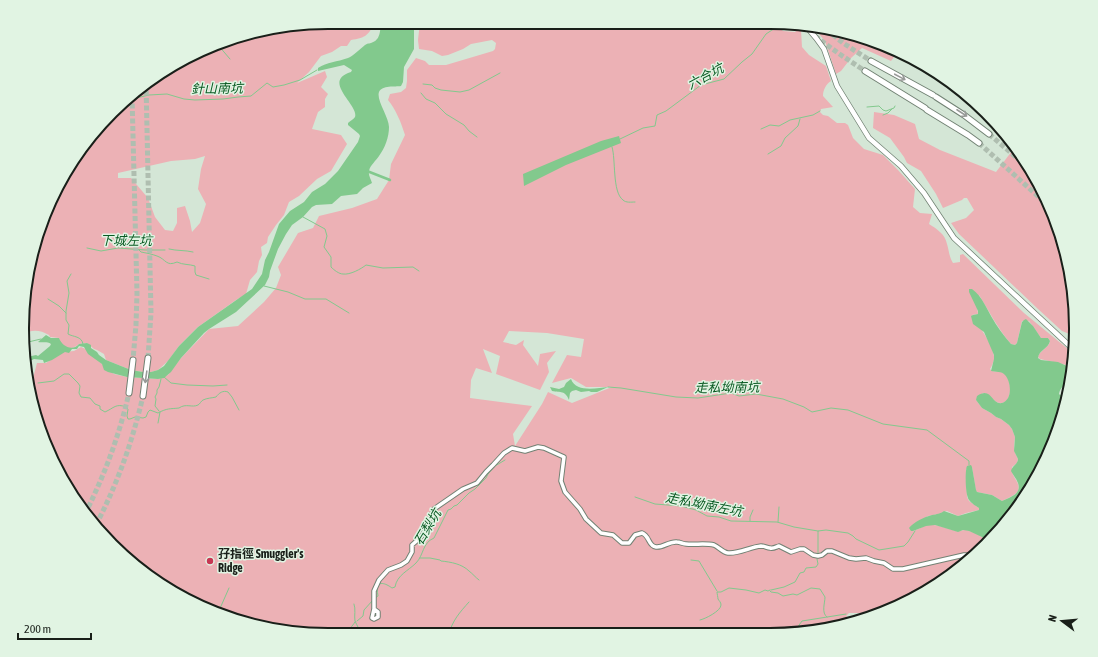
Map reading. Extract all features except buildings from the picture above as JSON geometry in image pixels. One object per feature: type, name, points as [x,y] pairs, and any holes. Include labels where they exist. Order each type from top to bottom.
[{"type":"highway","points":[[871,61],[934,96],[964,115],[989,134]]},
{"type":"highway","points":[[865,71],[963,132],[979,144]]},
{"type":"highway","points":[[143,396],[148,358]]},
{"type":"highway","points":[[129,393],[133,360]]},
{"type":"main road","points":[[811,32],[824,49],[836,86],[869,138],[901,166],[924,193],[954,238],[1068,345]]},
{"type":"street","points":[[374,609],[374,591],[379,580],[388,570],[407,561],[412,552],[412,545],[424,532],[434,508],[463,489],[478,483],[504,453],[512,448],[525,452],[538,447],[563,456],[564,463],[560,481],[565,492],[580,509],[588,522],[601,533],[613,536],[623,544],[629,543],[636,534],[642,533],[646,535],[652,545],[657,547],[670,542],[678,542],[685,544],[714,546],[724,552],[729,553],[741,552],[761,546],[771,548],[780,546],[790,552],[804,549],[812,555],[817,556],[821,556],[828,551],[832,551],[849,558],[866,558],[873,561],[882,562],[892,568],[897,569],[964,556]]},
{"type":"shaded area","points":[[371,29],[365,36],[351,40],[347,46],[341,46],[332,52],[321,56],[309,72],[297,83],[325,71],[327,77],[321,87],[328,94],[325,99],[325,107],[318,112],[312,129],[341,135],[347,144],[331,171],[317,179],[299,196],[289,202],[284,215],[268,237],[267,243],[261,247],[262,255],[257,272],[250,280],[246,294],[198,327],[179,346],[168,361],[158,370],[151,372],[131,370],[106,360],[104,354],[94,349],[87,343],[65,349],[60,343],[59,338],[50,337],[42,332],[29,332],[29,328],[35,270],[39,251],[52,214],[79,162],[103,131],[131,103],[162,79],[179,69],[214,52],[251,39],[309,30]],"holes":[[[205,156],[201,169],[198,189],[206,204],[200,223],[192,232],[185,206],[177,208],[177,223],[173,231],[165,230],[155,217],[148,198],[131,178],[118,178],[118,173],[171,161],[195,159]]]},
{"type":"shaded area","points":[[380,29],[414,29],[414,49],[404,67],[403,82],[401,86],[386,87],[379,92],[379,99],[387,118],[389,131],[383,150],[369,171],[372,183],[363,188],[357,194],[341,196],[332,204],[316,205],[312,207],[303,217],[292,225],[278,249],[265,285],[236,312],[204,333],[181,358],[171,372],[164,378],[127,377],[108,372],[104,370],[102,364],[88,354],[84,347],[79,346],[77,349],[72,349],[69,353],[65,352],[44,363],[43,360],[34,359],[31,360],[31,356],[38,356],[50,346],[51,344],[46,342],[38,342],[46,335],[51,338],[59,338],[65,346],[70,348],[73,348],[79,344],[87,343],[106,360],[131,370],[151,372],[158,370],[164,366],[179,346],[198,327],[252,289],[262,274],[265,260],[279,224],[290,211],[304,202],[312,192],[325,184],[338,171],[358,142],[360,136],[348,125],[348,123],[355,117],[355,112],[340,87],[340,81],[343,76],[352,70],[344,65],[318,71],[318,68],[325,64],[350,57],[365,45],[377,40]]},
{"type":"shaded area","points":[[419,29],[770,29],[795,32],[801,31],[802,47],[809,55],[826,66],[831,81],[825,87],[823,96],[833,107],[821,109],[820,112],[837,123],[845,123],[848,125],[853,138],[864,149],[883,155],[915,189],[913,207],[920,213],[932,214],[929,224],[943,235],[953,263],[960,262],[960,255],[963,254],[1024,313],[1068,349],[1066,365],[1040,359],[1038,357],[1039,355],[1050,341],[1048,338],[1041,338],[1029,321],[1022,321],[1017,343],[1015,345],[1011,344],[979,295],[977,307],[978,314],[972,315],[986,337],[994,355],[994,360],[990,369],[992,371],[1004,373],[1007,376],[1010,385],[1010,394],[1006,401],[1002,403],[997,402],[983,393],[976,400],[982,408],[1001,419],[1012,429],[1015,437],[1015,453],[1018,459],[1017,463],[1012,467],[1012,471],[1019,488],[1016,494],[1002,501],[992,495],[977,492],[972,467],[966,469],[967,497],[969,501],[979,508],[979,510],[958,516],[947,511],[928,516],[914,524],[911,531],[931,525],[957,531],[965,530],[983,538],[967,554],[936,578],[884,605],[863,613],[849,613],[846,616],[848,618],[828,622],[770,628],[328,628],[289,625],[251,618],[196,597],[162,578],[131,554],[103,526],[91,511],[79,495],[60,461],[39,406],[33,377],[37,363],[46,363],[63,352],[74,351],[81,347],[88,350],[114,374],[127,377],[158,379],[168,375],[181,358],[209,329],[238,326],[264,302],[276,288],[281,275],[278,267],[298,233],[313,228],[319,216],[352,208],[377,199],[389,180],[391,164],[405,135],[398,116],[388,100],[390,94],[401,92],[406,88],[407,70],[416,58],[425,61],[429,65],[446,65],[493,51],[496,43],[492,40],[471,44],[463,49],[442,56],[432,51],[419,49]],"holes":[[[509,331],[547,333],[584,339],[581,357],[567,355],[552,383],[571,378],[586,387],[612,387],[572,403],[548,392],[515,446],[513,434],[532,406],[470,398],[471,380],[476,368],[492,373],[483,349],[500,356],[496,374],[540,390],[549,372],[547,363],[556,351],[540,354],[538,366],[523,345],[524,340],[516,345],[503,342]]]},
{"type":"shaded area","points":[[819,34],[847,39],[894,57],[891,61],[862,48],[851,58],[841,71],[836,74],[825,41]]},
{"type":"shaded area","points":[[874,112],[894,115],[915,124],[919,139],[940,150],[996,172],[1011,152],[1019,162],[1038,196],[1059,251],[1066,289],[1069,334],[1062,331],[959,234],[951,223],[966,218],[974,210],[967,198],[943,208],[921,171],[907,163],[890,138],[873,128]]},
{"type":"shaded area","points":[[619,136],[621,143],[566,165],[524,186],[523,174],[601,141]]},
{"type":"shaded area","points":[[969,289],[972,289],[976,292],[991,317],[1011,344],[1015,345],[1017,343],[1022,322],[1026,319],[1041,338],[1048,338],[1050,341],[1040,353],[1038,358],[1041,360],[1058,362],[1066,366],[1063,387],[1059,394],[1061,395],[1059,406],[1038,461],[1019,495],[995,526],[983,538],[969,531],[963,530],[958,532],[935,525],[926,526],[913,531],[909,528],[923,518],[944,511],[958,516],[979,510],[979,508],[969,500],[968,497],[966,483],[967,466],[971,465],[972,467],[977,492],[992,495],[1002,501],[1014,495],[1019,487],[1011,471],[1018,459],[1014,451],[1015,437],[1012,429],[1001,419],[982,408],[976,400],[977,396],[986,393],[998,403],[1002,403],[1008,398],[1010,386],[1009,381],[1004,374],[991,371],[994,355],[984,332],[973,324],[971,316],[978,314],[978,311]]},
{"type":"shaded area","points":[[571,379],[577,386],[582,388],[593,389],[608,387],[597,392],[572,391],[570,393],[569,400],[564,393],[552,391],[550,387],[559,389],[564,387]]},
{"type":"waterway","name":"六合坑","points":[[620,139],[643,128],[655,126],[657,115],[666,111],[701,85],[724,79],[752,54],[766,34],[773,29]]},
{"type":"waterway","points":[[222,49],[230,59]]},
{"type":"waterway","name":"針山南坑","points":[[138,98],[149,95],[167,94],[184,99],[195,100],[251,96],[267,83],[273,87],[284,85],[300,80],[317,70]]},
{"type":"waterway","points":[[423,84],[432,85],[441,90],[460,92],[469,90],[500,73]]},
{"type":"waterway","points":[[421,93],[426,99],[435,103],[446,114],[464,125],[477,137]]},
{"type":"waterway","points":[[867,107],[879,106],[886,111],[894,108],[895,106]]},
{"type":"waterway","points":[[883,115],[892,109]]},
{"type":"waterway","points":[[761,129],[770,125],[779,126],[790,120],[813,115],[820,111]]},
{"type":"waterway","points":[[768,154],[781,146],[785,138],[798,126],[800,119]]},
{"type":"waterway","points":[[612,147],[617,190],[623,200],[626,202],[635,202]]},
{"type":"waterway","points":[[367,171],[390,180]]},
{"type":"waterway","points":[[303,217],[325,229],[327,236],[324,247],[331,257],[331,267],[338,273],[349,274],[366,265],[383,268],[413,267],[419,271]]},
{"type":"waterway","name":"下城左坑","points":[[87,248],[101,251],[118,248],[165,250]]},
{"type":"waterway","points":[[169,249],[193,252]]},
{"type":"waterway","points":[[139,250],[141,252],[160,257],[170,264],[177,262],[195,266],[196,275],[209,279]]},
{"type":"waterway","points":[[71,274],[67,281],[69,293],[66,311],[66,320],[69,325],[68,334],[81,339],[83,344]]},
{"type":"waterway","points":[[264,286],[288,292],[305,299],[326,299],[349,313]]},
{"type":"waterway","points":[[48,299],[59,306],[66,313]]},
{"type":"waterway","points":[[30,342],[41,339]]},
{"type":"waterway","points":[[38,383],[54,381],[64,374],[69,374],[80,386],[79,393],[81,397],[90,398],[95,404],[100,406],[100,409],[105,412],[115,406],[126,407],[128,409],[128,419],[135,417],[146,417],[150,410],[158,413],[166,409],[196,406],[203,400],[216,397],[224,391],[228,392],[232,397],[239,410]]},
{"type":"waterway","points":[[164,377],[171,383],[213,386],[227,385]]},
{"type":"waterway","points":[[159,411],[155,406],[155,397],[161,379]]},
{"type":"waterway","name":"走私坳南坑","points":[[608,387],[676,397],[698,398],[731,393],[739,396],[756,394],[783,399],[804,407],[812,412],[831,408],[848,410],[883,424],[927,430],[969,461],[969,465]]},
{"type":"waterway","points":[[158,423],[160,412]]},
{"type":"waterway","name":"石梨坑","points":[[375,598],[378,596],[377,589],[379,584],[381,583],[388,585],[392,588],[395,587],[400,576],[419,560],[427,543],[434,538],[448,510],[457,505],[486,478],[495,466],[505,460]]},
{"type":"waterway","name":"走私坳南左坑","points":[[635,497],[655,504],[681,506],[696,510],[707,516],[719,517],[731,521],[777,522],[794,527],[818,531]]},
{"type":"waterway","points":[[778,522],[779,507]]},
{"type":"waterway","points":[[750,521],[753,510]]},
{"type":"waterway","points":[[818,554],[818,531],[826,530],[848,533],[856,539],[879,550],[904,546],[915,531]]},
{"type":"waterway","points":[[420,558],[430,558],[460,565],[479,580]]},
{"type":"waterway","points":[[771,590],[784,587],[795,582],[800,573],[804,572],[806,568],[816,567],[818,564],[817,559]]},
{"type":"waterway","points":[[691,560],[699,561],[717,591]]},
{"type":"waterway","points":[[220,607],[229,588]]},
{"type":"waterway","points":[[700,620],[712,614],[720,607],[721,604],[718,599],[717,592],[721,592],[729,588],[759,593],[765,590],[770,590]]},
{"type":"waterway","points":[[770,591],[783,596],[793,594],[797,595],[811,588],[820,589],[825,597],[824,613],[827,617]]},
{"type":"waterway","points":[[357,621],[363,616],[364,610],[373,600]]},
{"type":"waterway","points":[[450,628],[454,621],[469,602]]},
{"type":"waterway","points":[[354,604],[355,621],[358,628]]},
{"type":"waterway","points":[[798,626],[802,621],[846,614]]},
{"type":"waterway","points":[[350,628],[355,622]]},
{"type":"tunnel","points":[[815,36],[865,71]]},
{"type":"tunnel","points":[[835,36],[871,61]]},
{"type":"tunnel","points":[[146,91],[151,313],[148,358]]},
{"type":"tunnel","points":[[132,102],[137,293],[133,360]]},
{"type":"tunnel","points":[[989,134],[1014,155]]},
{"type":"tunnel","points":[[979,143],[1038,196]]},
{"type":"tunnel","points":[[88,507],[111,455],[129,393]]},
{"type":"tunnel","points":[[98,520],[124,462],[143,396]]},
{"type":"place","name":"孖指徑 Smuggler's Ridge","points":[[210,561]]}]
